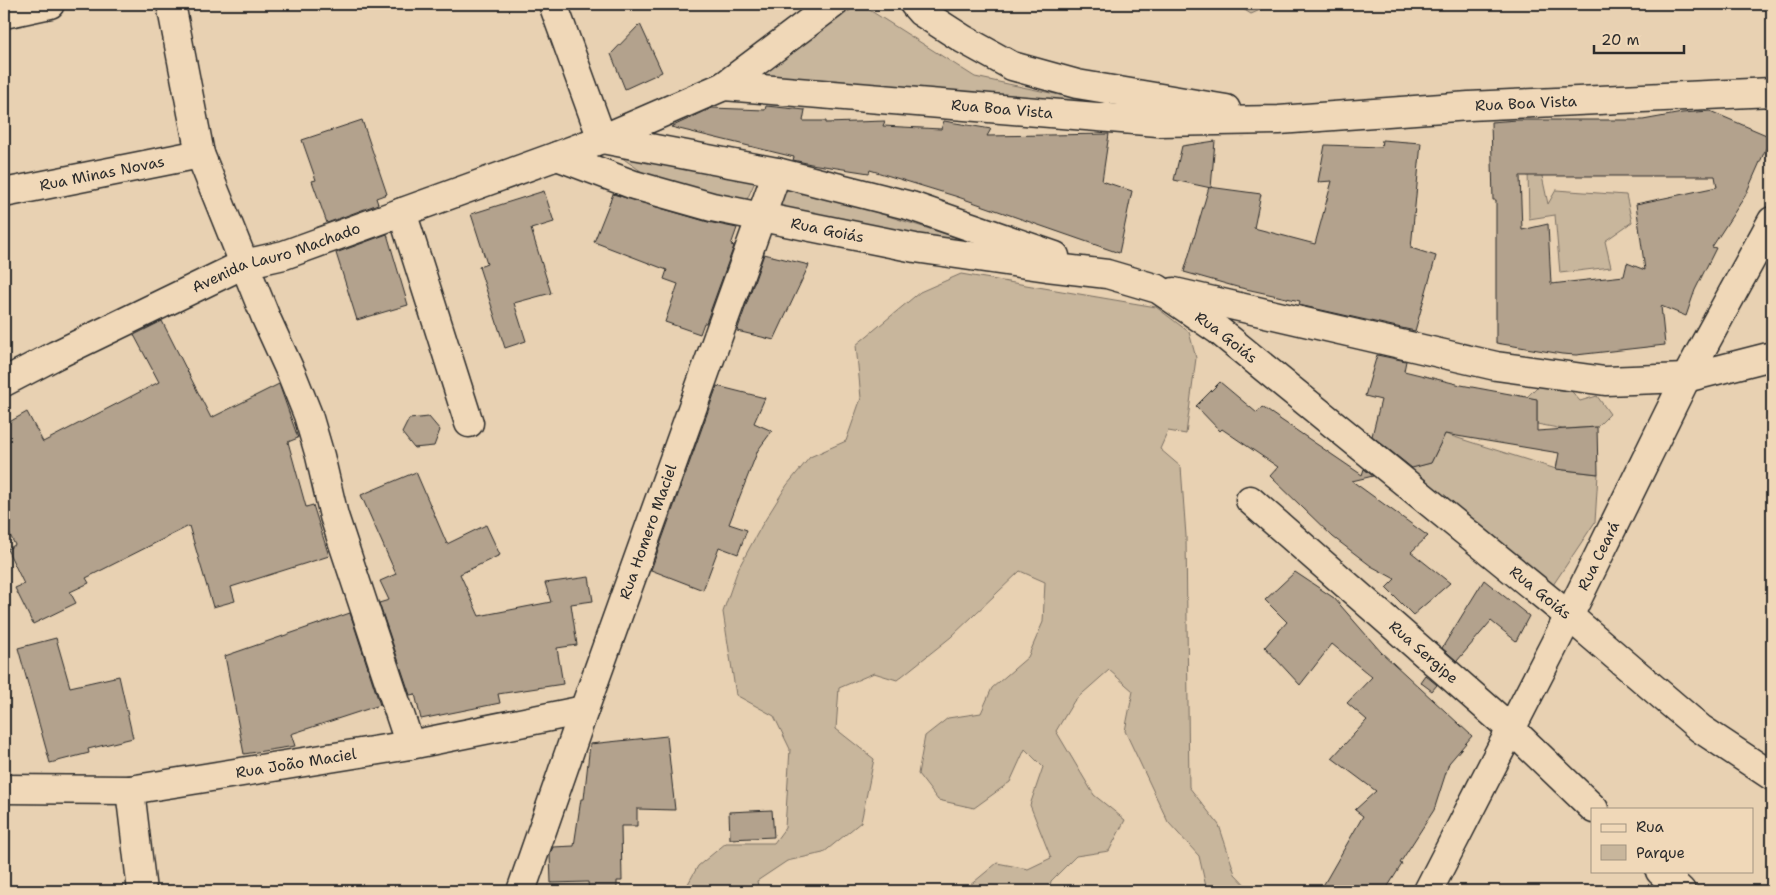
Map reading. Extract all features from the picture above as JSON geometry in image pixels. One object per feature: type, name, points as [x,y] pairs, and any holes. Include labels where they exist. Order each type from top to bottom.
[{"type":"street","points":[[4,14],[50,4]]},
{"type":"street","points":[[171,4],[200,154],[266,318],[308,415],[334,516],[410,745]]},
{"type":"street","points":[[552,4],[602,139],[777,172],[912,206],[1107,274]]},
{"type":"street","points":[[724,86],[833,4]]},
{"type":"street","name":"Rua Boa Vista","points":[[914,4],[921,12],[935,21],[1012,66],[1077,84],[1194,103],[1279,120]]},
{"type":"street","name":"Avenida Lauro Machado","points":[[4,382],[244,264],[284,255],[557,156],[602,139],[724,86]]},
{"type":"street","name":"Rua Boa Vista","points":[[724,86],[1158,122],[1279,120],[1469,106],[1772,92]]},
{"type":"street","name":"Rua Minas Novas","points":[[4,193],[200,154]]},
{"type":"street","name":"Rua Goiás","points":[[557,156],[666,196],[712,207],[915,248],[1107,274],[1158,289],[1218,330],[1569,616],[1701,729],[1772,776]]},
{"type":"street","name":"Rua Homero Maciel","points":[[521,891],[777,172]]},
{"type":"street","points":[[402,212],[469,423]]},
{"type":"street","name":"Rua Ceará","points":[[1428,891],[1569,616],[1686,378],[1772,221]]},
{"type":"street","points":[[1158,289],[1496,366],[1605,381],[1686,378],[1772,356]]},
{"type":"street","name":"Rua Sergipe","points":[[1250,500],[1510,729],[1593,808]]},
{"type":"street","name":"Rua João Maciel","points":[[4,789],[130,790],[410,745],[584,710]]},
{"type":"street","points":[[130,790],[142,891]]},
{"type":"street","points":[[1661,872],[1681,891]]},
{"type":"green space","points":[[860,4],[975,77],[1154,115],[747,77]]},
{"type":"green space","points":[[1235,4],[1274,4],[1251,14]]},
{"type":"green space","points":[[611,150],[758,175],[745,204],[652,179]]},
{"type":"green space","points":[[1540,167],[1548,204],[1556,190],[1626,195],[1632,222],[1605,241],[1611,267],[1560,273],[1555,215],[1529,219],[1528,170]]},
{"type":"green space","points":[[786,184],[990,248],[779,209]]},
{"type":"green space","points":[[961,274],[1156,307],[1189,332],[1196,358],[1186,434],[1168,431],[1160,449],[1181,467],[1186,536],[1189,787],[1219,825],[1235,874],[1251,891],[1207,891],[1199,856],[1168,822],[1125,731],[1133,691],[1109,670],[1074,701],[1056,731],[1094,795],[1125,820],[1109,851],[1076,856],[1051,881],[1049,891],[970,891],[969,886],[997,863],[1028,869],[1051,858],[1030,805],[1043,767],[1025,749],[1010,782],[974,808],[938,800],[918,774],[925,736],[948,718],[981,713],[992,688],[1028,657],[1043,622],[1045,582],[1020,571],[951,637],[897,680],[874,673],[839,688],[836,729],[874,759],[861,822],[823,853],[787,861],[757,881],[759,891],[684,891],[698,866],[726,843],[774,843],[785,828],[790,749],[774,716],[736,695],[723,612],[738,569],[787,485],[810,457],[846,441],[861,398],[856,345],[920,292]]},
{"type":"green space","points":[[1555,383],[1568,387],[1580,401],[1597,396],[1610,414],[1597,427],[1563,429],[1537,424],[1537,400],[1527,397],[1538,386]]},
{"type":"green space","points":[[1445,434],[1556,469],[1598,474],[1595,522],[1549,591],[1405,469],[1431,463]]},
{"type":"building","points":[[640,24],[662,72],[625,89],[611,54]]},
{"type":"building","points":[[766,106],[805,110],[803,121],[826,121],[826,123],[885,121],[883,126],[941,129],[944,121],[991,129],[987,136],[1109,134],[1102,181],[1132,191],[1119,253],[958,197],[870,170],[869,173],[811,164],[793,160],[794,157],[671,127],[712,108],[765,110]]},
{"type":"building","points":[[1710,111],[1771,137],[1745,196],[1712,247],[1716,248],[1695,290],[1686,316],[1661,306],[1665,345],[1576,355],[1496,343],[1496,200],[1493,200],[1491,122],[1517,120],[1643,120],[1682,113]],"holes":[[[1520,176],[1715,176],[1717,187],[1636,204],[1645,270],[1627,263],[1624,276],[1551,284],[1548,224],[1522,230]]]},
{"type":"building","points":[[362,120],[387,194],[376,198],[378,204],[327,223],[312,181],[316,180],[302,140]]},
{"type":"building","points":[[1382,140],[1421,143],[1411,248],[1436,256],[1415,331],[1299,305],[1300,301],[1237,287],[1184,272],[1209,187],[1261,194],[1254,228],[1315,244],[1332,181],[1318,182],[1325,145],[1381,147]]},
{"type":"building","points":[[1215,141],[1211,188],[1174,180],[1182,146]]},
{"type":"building","points":[[544,191],[554,222],[531,229],[551,293],[514,303],[526,341],[505,348],[479,267],[487,264],[471,214]]},
{"type":"building","points":[[613,194],[708,222],[737,228],[731,245],[734,246],[706,323],[704,323],[700,334],[665,322],[678,284],[664,279],[667,270],[594,242]]},
{"type":"building","points":[[387,234],[408,305],[357,320],[336,253]]},
{"type":"building","points":[[764,254],[809,265],[774,340],[737,331]]},
{"type":"building","points":[[162,321],[211,418],[279,384],[298,438],[288,442],[306,507],[313,505],[329,556],[231,587],[235,601],[213,607],[189,526],[86,578],[89,583],[70,592],[76,603],[33,624],[15,588],[24,584],[7,549],[15,545],[4,523],[4,425],[27,412],[43,442],[159,382],[134,335]]},
{"type":"building","points":[[1377,355],[1406,361],[1404,371],[1461,385],[1537,399],[1537,431],[1597,427],[1598,474],[1556,469],[1559,453],[1445,434],[1431,463],[1412,468],[1372,436],[1381,400],[1365,396]]},
{"type":"building","points":[[1220,382],[1257,413],[1262,407],[1362,475],[1364,469],[1373,476],[1352,481],[1428,536],[1411,552],[1450,583],[1413,615],[1386,588],[1395,579],[1371,566],[1333,537],[1270,476],[1278,467],[1222,429],[1220,431],[1196,406]]},
{"type":"building","points":[[717,386],[765,398],[754,423],[772,431],[758,450],[729,524],[747,530],[738,554],[719,547],[703,590],[651,570]]},
{"type":"building","points":[[429,417],[440,430],[434,446],[414,448],[402,433],[409,419]]},
{"type":"building","points":[[416,472],[447,544],[486,525],[500,555],[460,574],[479,616],[551,602],[545,583],[589,577],[593,601],[571,604],[577,645],[557,648],[563,684],[498,694],[500,703],[421,719],[415,694],[410,695],[379,603],[389,600],[380,581],[396,574],[361,495]]},
{"type":"building","points":[[1295,572],[1334,598],[1381,652],[1472,736],[1449,763],[1434,810],[1400,863],[1402,864],[1385,891],[1320,891],[1363,816],[1355,810],[1376,791],[1332,758],[1367,720],[1347,703],[1372,677],[1332,644],[1300,685],[1265,647],[1287,622],[1265,600]]},
{"type":"building","points":[[1484,580],[1529,616],[1516,641],[1491,621],[1457,661],[1442,648]]},
{"type":"building","points":[[350,613],[380,705],[291,734],[295,746],[244,754],[225,656]]},
{"type":"building","points":[[56,638],[70,687],[119,676],[133,738],[88,749],[89,753],[50,763],[18,648]]},
{"type":"building","points":[[1425,675],[1437,685],[1432,691],[1420,682]]},
{"type":"building","points":[[667,736],[675,810],[637,809],[637,826],[621,826],[622,881],[617,881],[617,891],[589,891],[588,882],[551,883],[550,854],[553,847],[574,846],[581,799],[584,799],[590,744]]},
{"type":"building","points":[[772,810],[774,837],[730,839],[729,812]]}]
